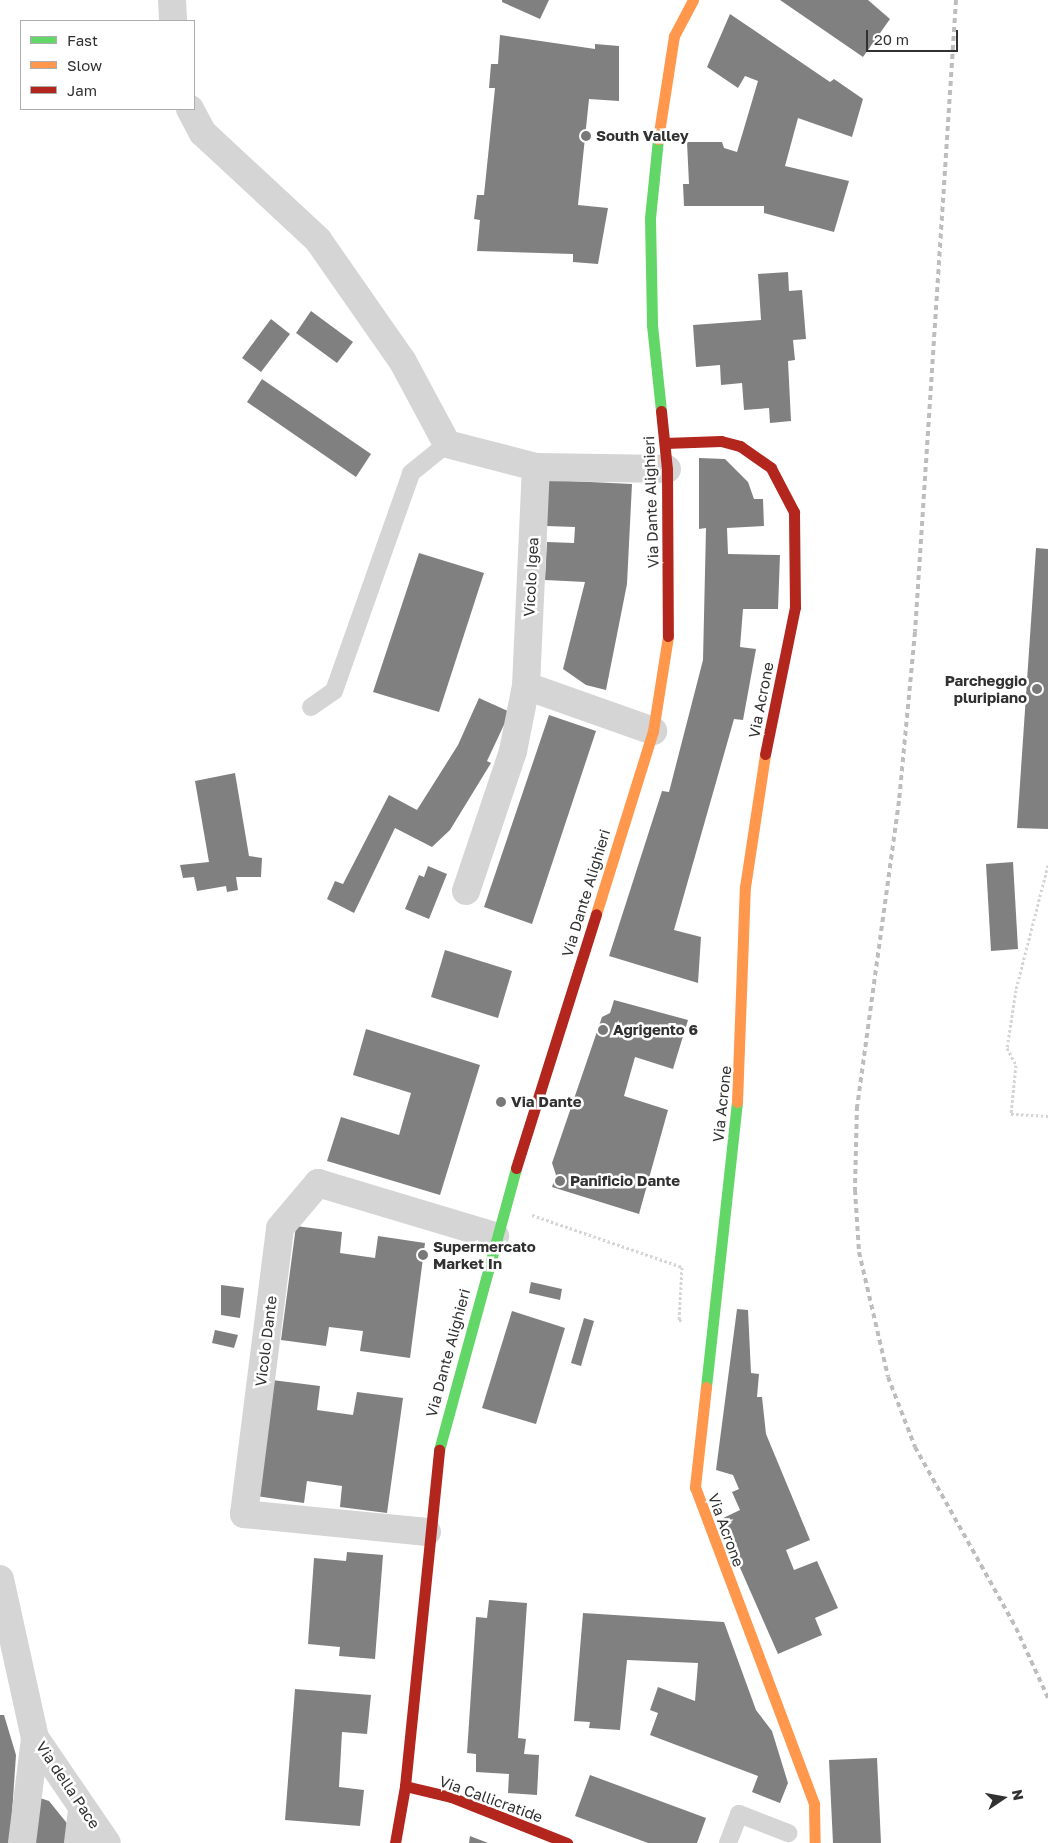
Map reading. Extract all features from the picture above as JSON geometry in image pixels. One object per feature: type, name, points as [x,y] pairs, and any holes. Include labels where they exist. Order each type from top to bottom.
[{"type":"street","points":[[172,0],[173,20]]},
{"type":"street","name":"Via Dante Alighieri","points":[[395,1843],[405,1786],[434,1465],[495,1236],[653,731],[670,623],[666,456],[652,325],[650,218],[660,116],[674,36],[693,0]]},
{"type":"street","points":[[191,110],[209,140],[318,240],[403,362],[447,444],[536,467],[666,456]]},
{"type":"street","name":"Via Acrone","points":[[666,456],[721,441],[740,446],[772,468],[794,512],[795,607],[769,730],[745,887],[742,1060],[695,1488],[814,1804],[815,1843]]},
{"type":"street","name":"Vicolo Igea","points":[[466,891],[513,750],[526,686],[536,467]]},
{"type":"street","points":[[526,686],[653,731]]},
{"type":"street","name":"Vicolo Dante","points":[[427,1532],[244,1514],[280,1228],[318,1183],[495,1236]]},
{"type":"street","name":"Via della Pace","points":[[0,1579],[35,1738],[82,1809],[108,1843]]},
{"type":"street","points":[[22,1843],[35,1738]]},
{"type":"street","name":"Via Callicratide","points":[[405,1786],[451,1797],[567,1843]]},
{"type":"street","points":[[78,1843],[82,1809]]},
{"type":"lane","points":[[311,707],[334,691],[410,473],[447,444]]},
{"type":"lane","points":[[728,1843],[739,1814],[788,1832]]},
{"type":"path","points":[[1048,865],[1016,990],[1007,1048],[1016,1065],[1011,1114],[1048,1116]]},
{"type":"path","points":[[505,1206],[682,1267],[679,1320]]},
{"type":"building","points":[[502,0],[549,0],[540,19],[502,2]]},
{"type":"building","points":[[780,0],[868,0],[890,19],[863,57]]},
{"type":"building","points":[[730,14],[830,82],[834,79],[863,99],[852,137],[798,118],[785,166],[849,181],[834,232],[764,213],[764,206],[684,206],[683,184],[689,184],[687,142],[722,142],[724,148],[737,152],[758,81],[745,76],[738,88],[707,67]]},
{"type":"building","points":[[500,35],[595,49],[595,44],[619,46],[619,101],[589,99],[578,205],[608,208],[598,264],[573,262],[573,254],[477,251],[480,220],[474,219],[477,195],[484,195],[495,88],[489,88],[491,64],[498,64]]},
{"type":"building","points":[[788,272],[789,291],[802,290],[806,339],[793,340],[795,360],[788,361],[791,421],[770,423],[769,408],[744,410],[742,383],[721,385],[720,365],[696,367],[693,325],[761,320],[758,274]]},
{"type":"building","points":[[311,311],[353,342],[337,363],[296,333]]},
{"type":"building","points":[[271,319],[290,334],[261,372],[242,358]]},
{"type":"building","points":[[262,379],[371,454],[356,477],[247,402]]},
{"type":"building","points":[[699,458],[725,459],[748,482],[754,499],[763,499],[764,526],[727,528],[728,554],[780,555],[778,609],[743,609],[740,647],[756,649],[743,720],[734,719],[674,930],[701,937],[698,983],[609,956],[662,791],[669,792],[703,660],[706,528],[699,529]]},
{"type":"building","points":[[548,480],[632,484],[627,584],[606,690],[586,685],[563,669],[585,582],[545,580],[547,542],[574,543],[575,527],[546,526]]},
{"type":"building","name":"Parcheggio pluripiano","points":[[1036,548],[1048,549],[1048,829],[1017,828]]},
{"type":"building","points":[[419,553],[484,573],[439,712],[373,692]]},
{"type":"building","points":[[479,698],[510,712],[487,761],[491,763],[450,830],[432,847],[395,828],[354,913],[327,899],[335,881],[343,884],[389,795],[417,810],[458,745]]},
{"type":"building","points":[[549,715],[596,731],[532,924],[484,907]]},
{"type":"building","points":[[235,773],[249,856],[262,858],[261,877],[236,877],[238,890],[227,892],[226,886],[197,891],[194,877],[183,878],[180,865],[209,862],[195,781]]},
{"type":"building","points":[[1013,862],[1018,949],[991,951],[986,864]]},
{"type":"building","points":[[428,866],[447,874],[429,919],[405,909],[419,875],[424,877]]},
{"type":"building","points":[[445,950],[512,971],[498,1018],[431,997]]},
{"type":"building","points":[[614,1000],[688,1020],[673,1069],[635,1057],[624,1096],[668,1110],[639,1214],[552,1187],[556,1175],[552,1163],[602,1017],[610,1013]]},
{"type":"building","points":[[366,1029],[480,1065],[440,1195],[327,1161],[341,1117],[399,1135],[411,1093],[353,1075]]},
{"type":"building","points":[[296,1226],[342,1232],[340,1253],[375,1258],[378,1236],[425,1243],[410,1358],[360,1351],[363,1331],[329,1327],[326,1346],[281,1340]]},
{"type":"building","points":[[531,1282],[562,1289],[560,1300],[529,1293]]},
{"type":"building","points":[[221,1285],[244,1288],[240,1318],[221,1315]]},
{"type":"building","points":[[737,1309],[748,1310],[751,1373],[759,1374],[757,1397],[762,1397],[766,1434],[810,1540],[786,1550],[794,1570],[817,1561],[838,1608],[815,1618],[822,1635],[778,1654],[719,1520],[740,1510],[732,1492],[739,1489],[733,1475],[716,1470]]},
{"type":"building","points":[[512,1311],[565,1328],[536,1424],[482,1408]]},
{"type":"building","points":[[584,1318],[594,1321],[581,1366],[571,1363]]},
{"type":"building","points":[[215,1330],[238,1335],[234,1348],[212,1343]]},
{"type":"building","points":[[272,1380],[320,1386],[317,1410],[353,1415],[357,1392],[403,1398],[387,1513],[340,1507],[342,1486],[307,1481],[304,1503],[256,1496]]},
{"type":"building","points":[[347,1552],[383,1555],[375,1659],[339,1656],[340,1647],[308,1644],[314,1558],[346,1561]]},
{"type":"building","points":[[489,1600],[527,1603],[518,1738],[526,1739],[524,1754],[539,1755],[537,1795],[508,1793],[509,1774],[476,1772],[476,1754],[467,1753],[476,1617],[487,1618]]},
{"type":"building","points":[[583,1613],[724,1622],[756,1710],[772,1731],[788,1783],[780,1803],[752,1792],[758,1776],[650,1735],[658,1713],[650,1710],[658,1687],[695,1701],[698,1663],[627,1660],[620,1730],[589,1728],[590,1722],[574,1721]]},
{"type":"building","points":[[295,1689],[371,1695],[367,1734],[342,1732],[339,1787],[364,1790],[360,1826],[285,1820]]},
{"type":"building","points":[[0,1715],[4,1715],[16,1755],[10,1843],[0,1843]]},
{"type":"building","points":[[877,1758],[881,1843],[833,1843],[829,1760]]},
{"type":"building","points":[[590,1775],[706,1818],[697,1843],[648,1843],[575,1816]]},
{"type":"building","points":[[34,1796],[49,1801],[70,1827],[68,1843],[28,1843]]},
{"type":"building","points":[[470,1836],[488,1843],[469,1843]]},
{"type":"railway","points":[[956,0],[915,632],[899,801],[857,1106],[855,1190],[859,1252],[888,1377],[915,1447],[1016,1628],[1048,1698]]},
{"type":"traffic: fast","points":[[658,139],[650,218],[652,325],[661,411]]},
{"type":"traffic: fast","points":[[706,1387],[737,1102]]},
{"type":"traffic: fast","points":[[439,1450],[516,1168]]},
{"type":"traffic: slow","points":[[658,139],[674,36],[693,0]]},
{"type":"traffic: slow","points":[[596,914],[653,731],[668,636]]},
{"type":"traffic: slow","points":[[737,1102],[745,887],[765,754]]},
{"type":"traffic: slow","points":[[706,1387],[695,1487],[814,1804],[815,1843]]},
{"type":"traffic: jam","points":[[661,411],[667,469],[668,636]]},
{"type":"traffic: jam","points":[[665,443],[721,441],[740,446],[771,468],[794,512],[795,607],[765,754]]},
{"type":"traffic: jam","points":[[516,1168],[596,914]]},
{"type":"traffic: jam","points":[[395,1843],[405,1786],[439,1450]]},
{"type":"traffic: jam","points":[[405,1786],[451,1797],[567,1843]]},
{"type":"place","name":"South Valley","points":[[586,136]]},
{"type":"place","name":"Parcheggio pluripiano","points":[[1037,689]]},
{"type":"place","name":"Agrigento 6","points":[[603,1030]]},
{"type":"place","name":"Via Dante","points":[[501,1102]]},
{"type":"place","name":"Panificio Dante","points":[[560,1181]]},
{"type":"place","name":"Supermercato Market In","points":[[423,1255]]}]
